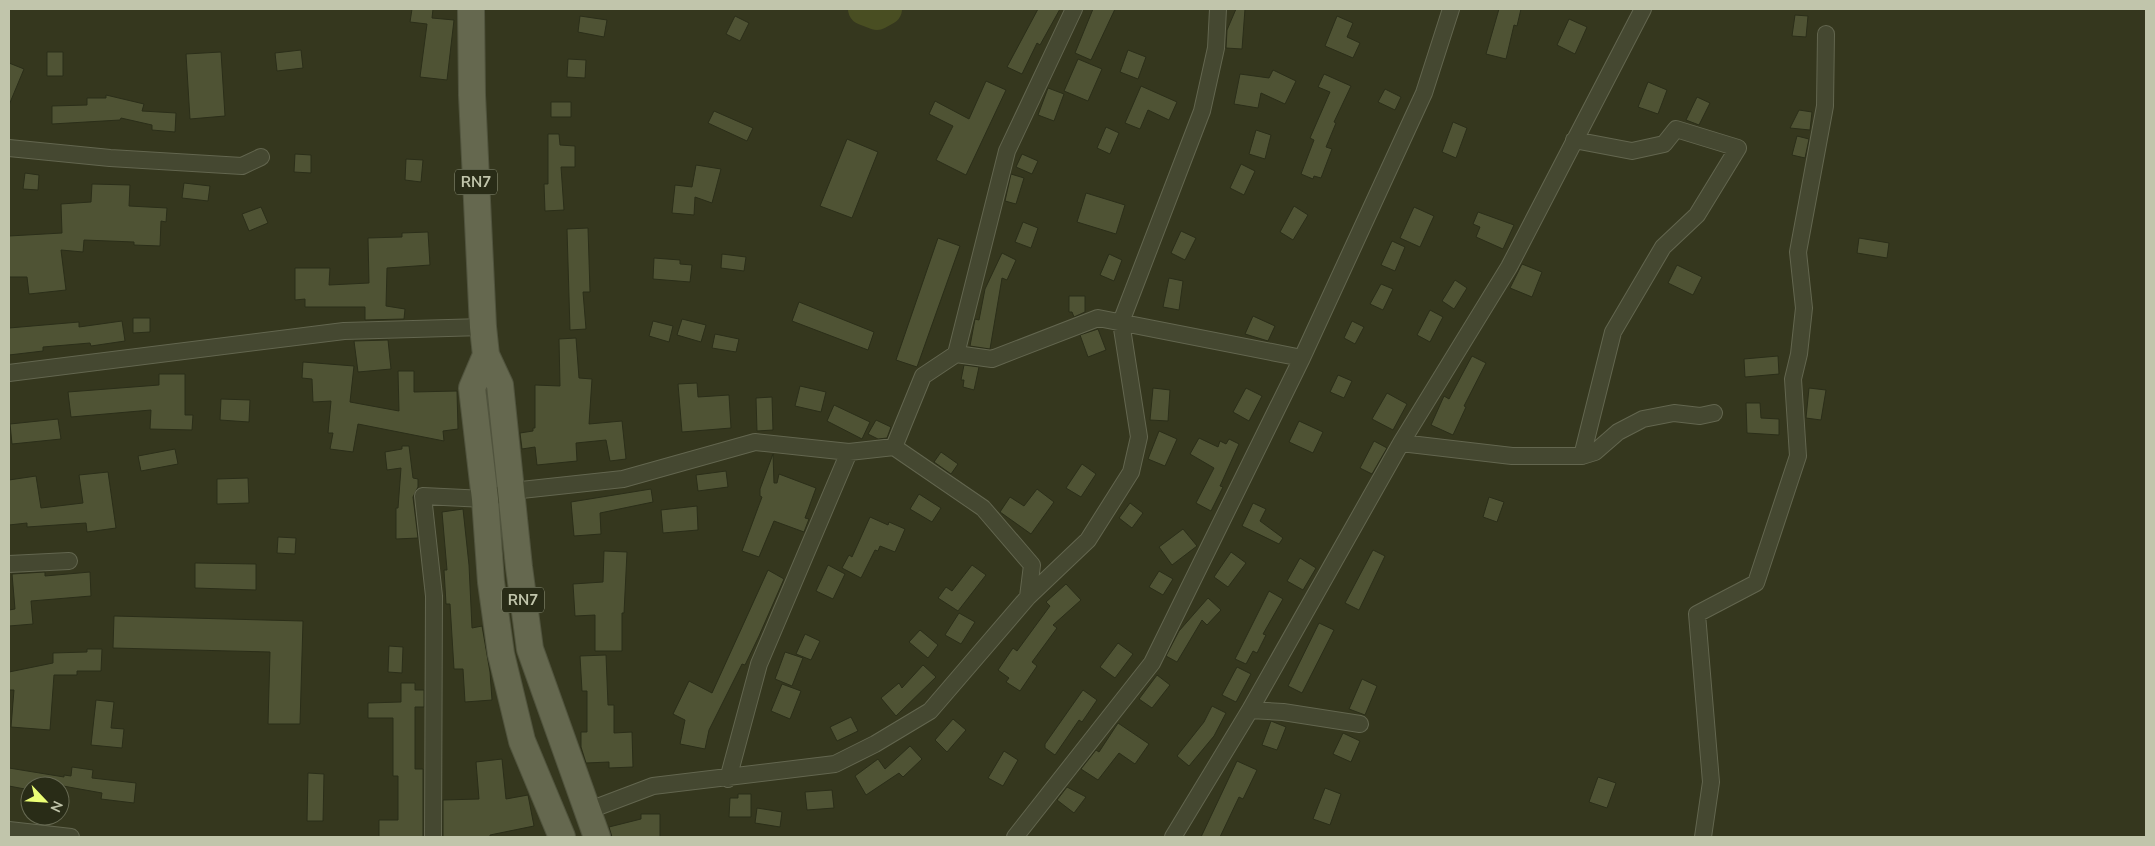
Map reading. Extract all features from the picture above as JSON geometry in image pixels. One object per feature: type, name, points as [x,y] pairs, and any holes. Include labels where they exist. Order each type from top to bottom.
[{"type":"main road","name":"RN7","points":[[471,9],[472,95],[483,327],[486,355],[500,385],[519,567],[530,649],[596,837]]},
{"type":"main road","name":"RN7","points":[[486,355],[472,388],[485,499],[490,582],[501,654],[522,740],[562,837]]},
{"type":"main road","points":[[501,654],[530,649]]},
{"type":"street","points":[[956,354],[1007,151],[1074,9]]},
{"type":"street","points":[[587,811],[653,786],[728,779],[835,764],[875,744],[930,711],[1028,597],[1088,540],[1131,472],[1139,436],[1121,322],[1202,111],[1216,48],[1218,9]]},
{"type":"street","points":[[1015,837],[1152,663],[1302,358],[1424,93],[1452,9]]},
{"type":"street","points":[[1173,837],[1250,710],[1401,443],[1509,267],[1643,9]]},
{"type":"street","points":[[1703,837],[1711,782],[1697,614],[1756,583],[1798,456],[1793,379],[1799,354],[1804,308],[1798,252],[1825,106],[1826,34]]},
{"type":"street","points":[[1574,140],[1632,151],[1664,144],[1676,129],[1738,148],[1697,215],[1663,247],[1613,332],[1582,456]]},
{"type":"street","points":[[9,148],[110,158],[242,166],[261,156]]},
{"type":"street","points":[[894,447],[923,376],[956,354],[992,359],[1098,318],[1302,358]]},
{"type":"street","points":[[9,373],[344,331],[483,327]]},
{"type":"street","points":[[1401,443],[1512,456],[1582,456],[1595,452],[1618,432],[1643,419],[1674,413],[1700,416],[1714,413]]},
{"type":"street","points":[[433,837],[434,596],[423,496],[485,499],[512,491],[623,479],[755,442],[849,452],[894,447],[983,508],[1032,565],[1028,597]]},
{"type":"street","points":[[728,779],[759,664],[849,452]]},
{"type":"street","points":[[9,564],[69,560]]},
{"type":"street","points":[[1250,710],[1283,712],[1360,724]]},
{"type":"street","points":[[9,830],[71,837]]},
{"type":"building","points":[[412,9],[433,9],[432,18],[454,20],[447,80],[420,77],[427,24],[410,22]]},
{"type":"building","points":[[1038,9],[1060,9],[1040,45],[1037,43],[1022,74],[1007,67]]},
{"type":"building","points":[[1093,9],[1115,9],[1091,60],[1075,53]]},
{"type":"building","points":[[1236,9],[1245,9],[1242,49],[1226,48],[1227,30]]},
{"type":"building","points":[[1499,9],[1521,9],[1517,26],[1514,25],[1506,59],[1486,54]]},
{"type":"building","points":[[1795,15],[1808,16],[1806,37],[1792,36]]},
{"type":"building","points":[[580,16],[607,20],[604,37],[578,32]]},
{"type":"building","points":[[735,16],[749,23],[740,41],[726,34]]},
{"type":"building","points":[[1337,16],[1353,23],[1347,37],[1360,43],[1353,58],[1325,46]]},
{"type":"building","points":[[1569,19],[1587,27],[1575,54],[1557,45]]},
{"type":"building","points":[[301,50],[303,68],[277,71],[275,53]]},
{"type":"building","points":[[1128,50],[1146,57],[1138,79],[1120,72]]},
{"type":"building","points":[[47,52],[63,52],[63,76],[47,76]]},
{"type":"building","points":[[221,52],[225,116],[190,119],[186,54]]},
{"type":"building","points":[[568,59],[586,60],[585,78],[567,77]]},
{"type":"building","points":[[1078,59],[1102,69],[1088,101],[1064,91]]},
{"type":"building","points":[[9,63],[24,69],[9,105]]},
{"type":"building","points":[[1273,70],[1296,81],[1285,104],[1261,93],[1258,108],[1234,104],[1240,74],[1269,78]]},
{"type":"building","points":[[1324,74],[1351,86],[1334,122],[1336,123],[1326,147],[1332,149],[1321,178],[1314,176],[1313,179],[1301,174],[1314,140],[1310,138],[1330,92],[1318,87]]},
{"type":"building","points":[[986,81],[1006,90],[966,175],[936,160],[953,126],[929,114],[935,101],[969,119]]},
{"type":"building","points":[[1648,82],[1667,90],[1658,114],[1638,107]]},
{"type":"building","points":[[1141,86],[1177,102],[1169,120],[1148,110],[1140,129],[1125,123]]},
{"type":"building","points":[[1048,88],[1064,94],[1054,121],[1038,115]]},
{"type":"building","points":[[1385,89],[1401,97],[1395,110],[1378,102]]},
{"type":"building","points":[[106,95],[144,104],[142,111],[176,113],[175,132],[152,130],[152,125],[121,118],[120,120],[52,124],[52,106],[87,105],[87,98],[106,98]]},
{"type":"building","points":[[1697,97],[1710,103],[1699,125],[1686,120]]},
{"type":"building","points":[[551,102],[571,102],[571,117],[551,117]]},
{"type":"building","points":[[1799,110],[1812,112],[1810,130],[1790,128]]},
{"type":"building","points":[[714,111],[753,128],[747,141],[708,123]]},
{"type":"building","points":[[1453,122],[1467,128],[1456,158],[1442,152]]},
{"type":"building","points":[[1106,127],[1119,133],[1110,154],[1097,148]]},
{"type":"building","points":[[1256,130],[1271,135],[1265,159],[1249,154]]},
{"type":"building","points":[[548,134],[559,134],[560,145],[575,146],[575,167],[561,167],[564,210],[545,211],[544,184],[548,184]]},
{"type":"building","points":[[1797,136],[1809,139],[1805,158],[1792,155]]},
{"type":"building","points":[[847,139],[878,152],[852,218],[820,206]]},
{"type":"building","points":[[295,154],[311,155],[311,173],[294,172]]},
{"type":"building","points":[[1022,154],[1038,161],[1032,174],[1016,167]]},
{"type":"building","points":[[406,159],[423,160],[421,182],[405,180]]},
{"type":"building","points":[[1241,164],[1255,171],[1244,195],[1230,188]]},
{"type":"building","points":[[696,165],[721,169],[712,203],[695,197],[694,215],[672,213],[675,185],[692,187]]},
{"type":"building","points":[[25,173],[39,175],[38,190],[23,189]]},
{"type":"building","points":[[1011,174],[1024,178],[1016,204],[1005,201]]},
{"type":"building","points":[[184,183],[210,186],[208,201],[182,198]]},
{"type":"building","points":[[92,184],[130,185],[129,206],[167,208],[166,222],[161,221],[160,246],[134,245],[134,242],[84,240],[83,252],[61,250],[66,290],[29,294],[27,277],[9,277],[9,236],[62,233],[61,204],[91,202]]},
{"type":"building","points":[[1086,193],[1125,205],[1116,234],[1077,222]]},
{"type":"building","points":[[1294,206],[1308,215],[1293,240],[1280,232]]},
{"type":"building","points":[[261,207],[268,223],[249,231],[242,214]]},
{"type":"building","points":[[1414,207],[1434,216],[1420,247],[1400,238]]},
{"type":"building","points":[[1478,212],[1514,225],[1503,249],[1476,237],[1480,227],[1473,224]]},
{"type":"building","points":[[1023,222],[1038,228],[1031,248],[1015,242]]},
{"type":"building","points":[[588,228],[590,292],[583,292],[586,329],[570,330],[567,229]]},
{"type":"building","points":[[1181,231],[1196,238],[1185,260],[1171,253]]},
{"type":"building","points":[[428,232],[430,265],[387,268],[386,306],[405,309],[404,319],[365,320],[365,307],[305,307],[305,299],[295,300],[295,268],[330,268],[329,285],[369,283],[368,238],[402,237],[402,233]]},
{"type":"building","points":[[938,238],[960,246],[917,367],[896,360]]},
{"type":"building","points":[[1859,238],[1889,243],[1887,258],[1857,253]]},
{"type":"building","points":[[1392,241],[1405,247],[1395,271],[1381,265]]},
{"type":"building","points":[[1002,253],[1016,260],[1007,280],[1002,278],[990,349],[970,346],[975,319],[979,320],[985,289]]},
{"type":"building","points":[[722,254],[746,257],[744,271],[721,268]]},
{"type":"building","points":[[1109,254],[1122,260],[1114,281],[1100,275]]},
{"type":"building","points":[[654,258],[680,260],[680,264],[692,265],[690,282],[653,279]]},
{"type":"building","points":[[1522,264],[1542,272],[1532,297],[1510,288]]},
{"type":"building","points":[[1677,265],[1702,277],[1693,295],[1668,283]]},
{"type":"building","points":[[1169,278],[1183,281],[1179,310],[1163,307]]},
{"type":"building","points":[[1455,280],[1467,288],[1454,309],[1442,301]]},
{"type":"building","points":[[1381,284],[1393,289],[1383,310],[1370,304]]},
{"type":"building","points":[[1069,296],[1085,296],[1085,312],[1074,317],[1072,312],[1069,312]]},
{"type":"building","points":[[799,302],[874,332],[868,350],[792,321]]},
{"type":"building","points":[[1430,310],[1443,317],[1430,342],[1417,335]]},
{"type":"building","points":[[1253,316],[1275,326],[1268,341],[1245,334]]},
{"type":"building","points":[[133,318],[150,318],[150,332],[133,333]]},
{"type":"building","points":[[682,319],[706,325],[701,342],[677,335]]},
{"type":"building","points":[[122,321],[125,341],[91,346],[90,343],[43,347],[43,351],[9,355],[9,328],[79,322],[79,327]]},
{"type":"building","points":[[653,321],[673,326],[669,342],[649,336]]},
{"type":"building","points":[[1352,321],[1364,327],[1355,344],[1344,338]]},
{"type":"building","points":[[1098,329],[1106,350],[1088,357],[1080,335]]},
{"type":"building","points":[[715,334],[739,339],[736,352],[712,348]]},
{"type":"building","points":[[576,338],[579,378],[592,379],[589,424],[622,421],[626,459],[610,461],[606,440],[576,443],[577,461],[537,465],[535,447],[522,449],[520,433],[533,431],[533,428],[535,428],[535,385],[560,386],[559,339]]},
{"type":"building","points":[[388,340],[391,369],[358,372],[354,341]]},
{"type":"building","points":[[1472,356],[1486,363],[1464,406],[1466,407],[1453,435],[1431,425],[1444,396],[1449,399]]},
{"type":"building","points":[[1778,356],[1779,374],[1745,377],[1744,359]]},
{"type":"building","points":[[303,362],[354,366],[350,402],[399,411],[398,371],[414,371],[414,392],[457,391],[458,429],[443,431],[444,441],[358,424],[353,452],[330,449],[333,433],[328,433],[331,401],[313,402],[312,379],[302,378]]},
{"type":"building","points":[[964,365],[979,367],[974,390],[963,387],[964,380],[961,380]]},
{"type":"building","points":[[159,374],[185,374],[185,415],[193,415],[192,430],[150,429],[151,410],[71,417],[68,392],[159,385]]},
{"type":"building","points":[[1338,375],[1352,381],[1344,398],[1330,392]]},
{"type":"building","points":[[697,383],[698,397],[729,395],[731,428],[682,432],[678,384]]},
{"type":"building","points":[[800,386],[826,392],[821,412],[795,406]]},
{"type":"building","points":[[1153,388],[1170,390],[1168,421],[1150,420]]},
{"type":"building","points":[[1246,388],[1262,396],[1249,421],[1233,412]]},
{"type":"building","points":[[1809,388],[1826,390],[1821,420],[1806,418]]},
{"type":"building","points":[[1387,393],[1407,404],[1393,430],[1372,419]]},
{"type":"building","points":[[772,397],[773,430],[757,431],[756,398]]},
{"type":"building","points":[[221,399],[250,400],[249,422],[220,420]]},
{"type":"building","points":[[1746,403],[1760,403],[1761,418],[1779,419],[1779,435],[1747,433]]},
{"type":"building","points":[[834,405],[870,422],[862,439],[827,421]]},
{"type":"building","points":[[58,419],[61,439],[12,444],[10,424]]},
{"type":"building","points":[[876,420],[891,427],[887,438],[878,439],[868,434]]},
{"type":"building","points":[[1299,421],[1323,432],[1313,453],[1289,442]]},
{"type":"building","points":[[1159,431],[1177,439],[1165,466],[1148,459]]},
{"type":"building","points":[[1199,438],[1218,447],[1220,441],[1226,444],[1229,439],[1239,444],[1220,486],[1223,487],[1211,511],[1196,503],[1214,468],[1190,454]]},
{"type":"building","points":[[1374,441],[1387,448],[1372,474],[1360,468]]},
{"type":"building","points":[[402,446],[409,446],[413,478],[418,479],[418,487],[413,497],[418,538],[396,539],[396,508],[398,508],[401,468],[387,470],[385,452],[402,449]]},
{"type":"building","points":[[175,449],[178,464],[141,471],[138,456]]},
{"type":"building","points":[[941,452],[958,464],[951,474],[934,462]]},
{"type":"building","points":[[773,454],[774,483],[777,483],[779,474],[816,488],[805,518],[809,519],[804,532],[774,521],[759,557],[742,551],[762,497],[760,496],[760,489]]},
{"type":"building","points":[[1082,464],[1096,474],[1081,497],[1066,488]]},
{"type":"building","points":[[726,471],[728,487],[698,491],[696,475]]},
{"type":"building","points":[[108,472],[116,528],[87,532],[86,523],[27,527],[27,523],[9,525],[9,480],[36,476],[41,508],[83,503],[79,475]]},
{"type":"building","points":[[248,478],[249,503],[217,504],[217,479]]},
{"type":"building","points":[[651,489],[653,502],[600,513],[601,534],[574,536],[571,502]]},
{"type":"building","points":[[1037,489],[1054,502],[1031,534],[1000,512],[1010,497],[1024,506]]},
{"type":"building","points":[[919,494],[941,508],[932,522],[910,509]]},
{"type":"building","points":[[1489,497],[1504,502],[1497,522],[1483,517]]},
{"type":"building","points":[[1130,503],[1143,513],[1132,528],[1119,518]]},
{"type":"building","points":[[1253,503],[1266,509],[1260,521],[1283,538],[1279,544],[1242,526]]},
{"type":"building","points":[[697,506],[698,530],[663,533],[661,510]]},
{"type":"building","points":[[463,509],[469,565],[472,628],[482,626],[490,672],[492,700],[465,702],[463,669],[454,669],[450,604],[446,604],[444,570],[447,570],[442,512]]},
{"type":"building","points":[[870,517],[888,525],[889,522],[905,529],[895,552],[880,546],[878,551],[875,550],[861,578],[842,568],[849,555],[852,557]]},
{"type":"building","points":[[1183,529],[1197,546],[1172,565],[1159,547]]},
{"type":"building","points":[[278,537],[296,538],[295,554],[277,553]]},
{"type":"building","points":[[1373,550],[1385,556],[1359,610],[1345,603]]},
{"type":"building","points":[[604,551],[627,552],[624,613],[622,613],[622,651],[595,651],[595,615],[575,616],[573,584],[603,582]]},
{"type":"building","points":[[1231,552],[1246,563],[1228,587],[1214,577]]},
{"type":"building","points":[[1300,558],[1316,568],[1303,590],[1287,581]]},
{"type":"building","points":[[195,563],[256,564],[256,590],[195,588]]},
{"type":"building","points":[[828,565],[845,574],[833,599],[816,591]]},
{"type":"building","points":[[972,565],[986,575],[958,611],[938,598],[946,587],[952,591]]},
{"type":"building","points":[[768,570],[784,579],[745,665],[742,664],[709,730],[705,749],[680,744],[685,720],[673,714],[689,681],[712,693]]},
{"type":"building","points":[[1159,571],[1173,579],[1163,595],[1149,587]]},
{"type":"building","points":[[45,572],[45,576],[90,572],[91,596],[31,601],[33,624],[9,626],[9,610],[15,609],[12,574]]},
{"type":"building","points":[[1066,584],[1081,600],[1053,625],[1057,628],[1032,662],[1037,666],[1020,691],[1006,682],[1009,678],[998,670],[1013,648],[1017,651],[1050,606],[1046,602]]},
{"type":"building","points":[[1269,591],[1283,599],[1263,634],[1266,635],[1257,653],[1253,651],[1246,664],[1235,659]]},
{"type":"building","points":[[1208,598],[1221,610],[1207,625],[1202,620],[1177,662],[1166,656],[1179,631]]},
{"type":"building","points":[[959,613],[975,622],[961,644],[945,635]]},
{"type":"building","points":[[114,616],[303,621],[300,724],[268,724],[270,652],[113,648]]},
{"type":"building","points":[[1319,623],[1334,630],[1302,693],[1288,686]]},
{"type":"building","points":[[920,630],[938,645],[928,658],[909,642]]},
{"type":"building","points":[[805,634],[820,641],[811,660],[796,654]]},
{"type":"building","points":[[1118,643],[1133,654],[1115,678],[1100,667]]},
{"type":"building","points":[[389,646],[403,647],[402,673],[388,672]]},
{"type":"building","points":[[87,649],[102,649],[101,671],[77,671],[77,675],[54,675],[50,730],[11,727],[14,690],[9,690],[9,672],[53,663],[53,653],[87,652]]},
{"type":"building","points":[[785,652],[803,658],[792,686],[775,679]]},
{"type":"building","points":[[606,655],[608,705],[614,705],[614,733],[632,732],[633,767],[609,768],[609,762],[586,763],[581,747],[581,732],[587,732],[587,691],[582,691],[580,656]]},
{"type":"building","points":[[923,665],[936,677],[896,716],[881,698],[899,683],[902,688]]},
{"type":"building","points":[[1237,667],[1251,674],[1236,702],[1222,695]]},
{"type":"building","points":[[1157,675],[1170,685],[1152,708],[1139,699]]},
{"type":"building","points":[[1362,679],[1377,686],[1365,715],[1349,709]]},
{"type":"building","points":[[401,683],[415,683],[415,690],[424,690],[424,707],[415,707],[415,769],[423,769],[423,837],[379,837],[379,820],[398,820],[398,776],[393,776],[393,718],[368,718],[368,703],[401,702]]},
{"type":"building","points":[[782,684],[801,691],[790,719],[771,711]]},
{"type":"building","points":[[1083,690],[1097,700],[1082,722],[1079,720],[1055,755],[1045,748],[1045,744]]},
{"type":"building","points":[[96,700],[114,702],[111,728],[124,729],[122,748],[91,745]]},
{"type":"building","points":[[1212,706],[1226,713],[1214,736],[1189,766],[1177,756],[1204,722]]},
{"type":"building","points":[[851,717],[858,731],[837,741],[830,727]]},
{"type":"building","points":[[953,719],[966,730],[947,752],[935,740]]},
{"type":"building","points":[[1271,721],[1286,727],[1277,750],[1262,745]]},
{"type":"building","points":[[1118,723],[1149,744],[1135,764],[1119,753],[1098,780],[1081,769],[1096,750],[1099,752]]},
{"type":"building","points":[[1343,733],[1360,741],[1351,762],[1333,754]]},
{"type":"building","points":[[910,746],[922,759],[903,777],[899,773],[866,795],[855,776],[878,759],[885,769]]},
{"type":"building","points":[[1004,751],[1018,760],[1003,786],[988,778]]},
{"type":"building","points":[[502,759],[506,799],[528,795],[534,826],[490,835],[490,837],[443,837],[443,800],[479,799],[476,762]]},
{"type":"building","points":[[1237,761],[1257,770],[1243,799],[1239,797],[1220,837],[1201,837]]},
{"type":"building","points":[[72,767],[93,770],[92,778],[136,783],[134,803],[101,799],[102,793],[70,787],[70,776],[64,775],[71,776]]},
{"type":"building","points":[[9,768],[58,776],[20,776],[20,788],[9,786]]},
{"type":"building","points":[[308,773],[324,774],[323,821],[307,821]]},
{"type":"building","points":[[1598,777],[1616,783],[1607,808],[1589,802]]},
{"type":"building","points":[[1067,787],[1086,797],[1074,813],[1057,800]]},
{"type":"building","points":[[1325,788],[1341,794],[1330,825],[1313,819]]},
{"type":"building","points":[[832,790],[834,808],[807,810],[805,792]]},
{"type":"building","points":[[738,794],[751,794],[751,817],[729,817],[730,798],[738,798]]},
{"type":"building","points":[[757,808],[782,812],[780,827],[755,823]]},
{"type":"building","points":[[641,814],[660,814],[660,837],[612,837],[609,827],[641,819]]},
{"type":"waterway","points":[[864,9],[877,14],[886,9]]}]
